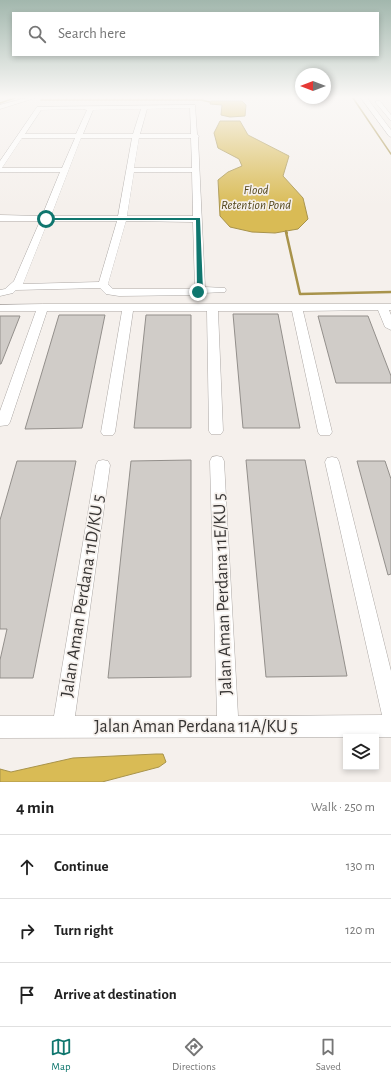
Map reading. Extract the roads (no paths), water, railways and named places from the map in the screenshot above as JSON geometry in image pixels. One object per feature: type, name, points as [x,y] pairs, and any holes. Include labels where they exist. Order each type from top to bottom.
[{"type":"street","points":[[0,166],[21,136],[196,136],[200,290]]},
{"type":"street","points":[[0,293],[9,291],[15,287],[46,219],[79,136]]},
{"type":"street","points":[[103,285],[122,219],[136,136]]},
{"type":"street","points":[[0,170],[65,170]]},
{"type":"street","points":[[131,170],[196,170]]},
{"type":"street","points":[[0,218],[198,219]]},
{"type":"street","points":[[15,287],[103,285],[110,292],[119,293],[192,293],[200,290],[221,290]]},
{"type":"street","points":[[4,422],[43,307]]},
{"type":"street","points":[[108,432],[128,307]]},
{"type":"street","points":[[212,307],[216,432]]},
{"type":"street","points":[[297,307],[325,432]]},
{"type":"street","points":[[0,308],[387,307],[391,327]]},
{"type":"street","name":"Jalan Aman Perdana 11E/KU 5","points":[[217,461],[228,727]]},
{"type":"street","points":[[332,462],[391,712]]},
{"type":"street","name":"Jalan Aman Perdana 11D/KU 5","points":[[63,727],[103,464]]},
{"type":"street","name":"Jalan Aman Perdana 11A/KU 5","points":[[0,727],[391,726]]},
{"type":"water","name":"Flood Retention Pond","points":[[214,134],[248,134],[289,156],[283,176],[303,198],[308,219],[298,229],[275,233],[252,232],[230,227],[220,216],[218,180],[228,172],[242,166],[239,159],[218,148]]},
{"type":"water","points":[[163,754],[166,762],[159,767],[102,782],[0,782],[0,769],[11,772],[73,758]]},
{"type":"waterway","points":[[378,134],[391,154]]},
{"type":"waterway","points":[[286,232],[300,294],[391,292]]}]
